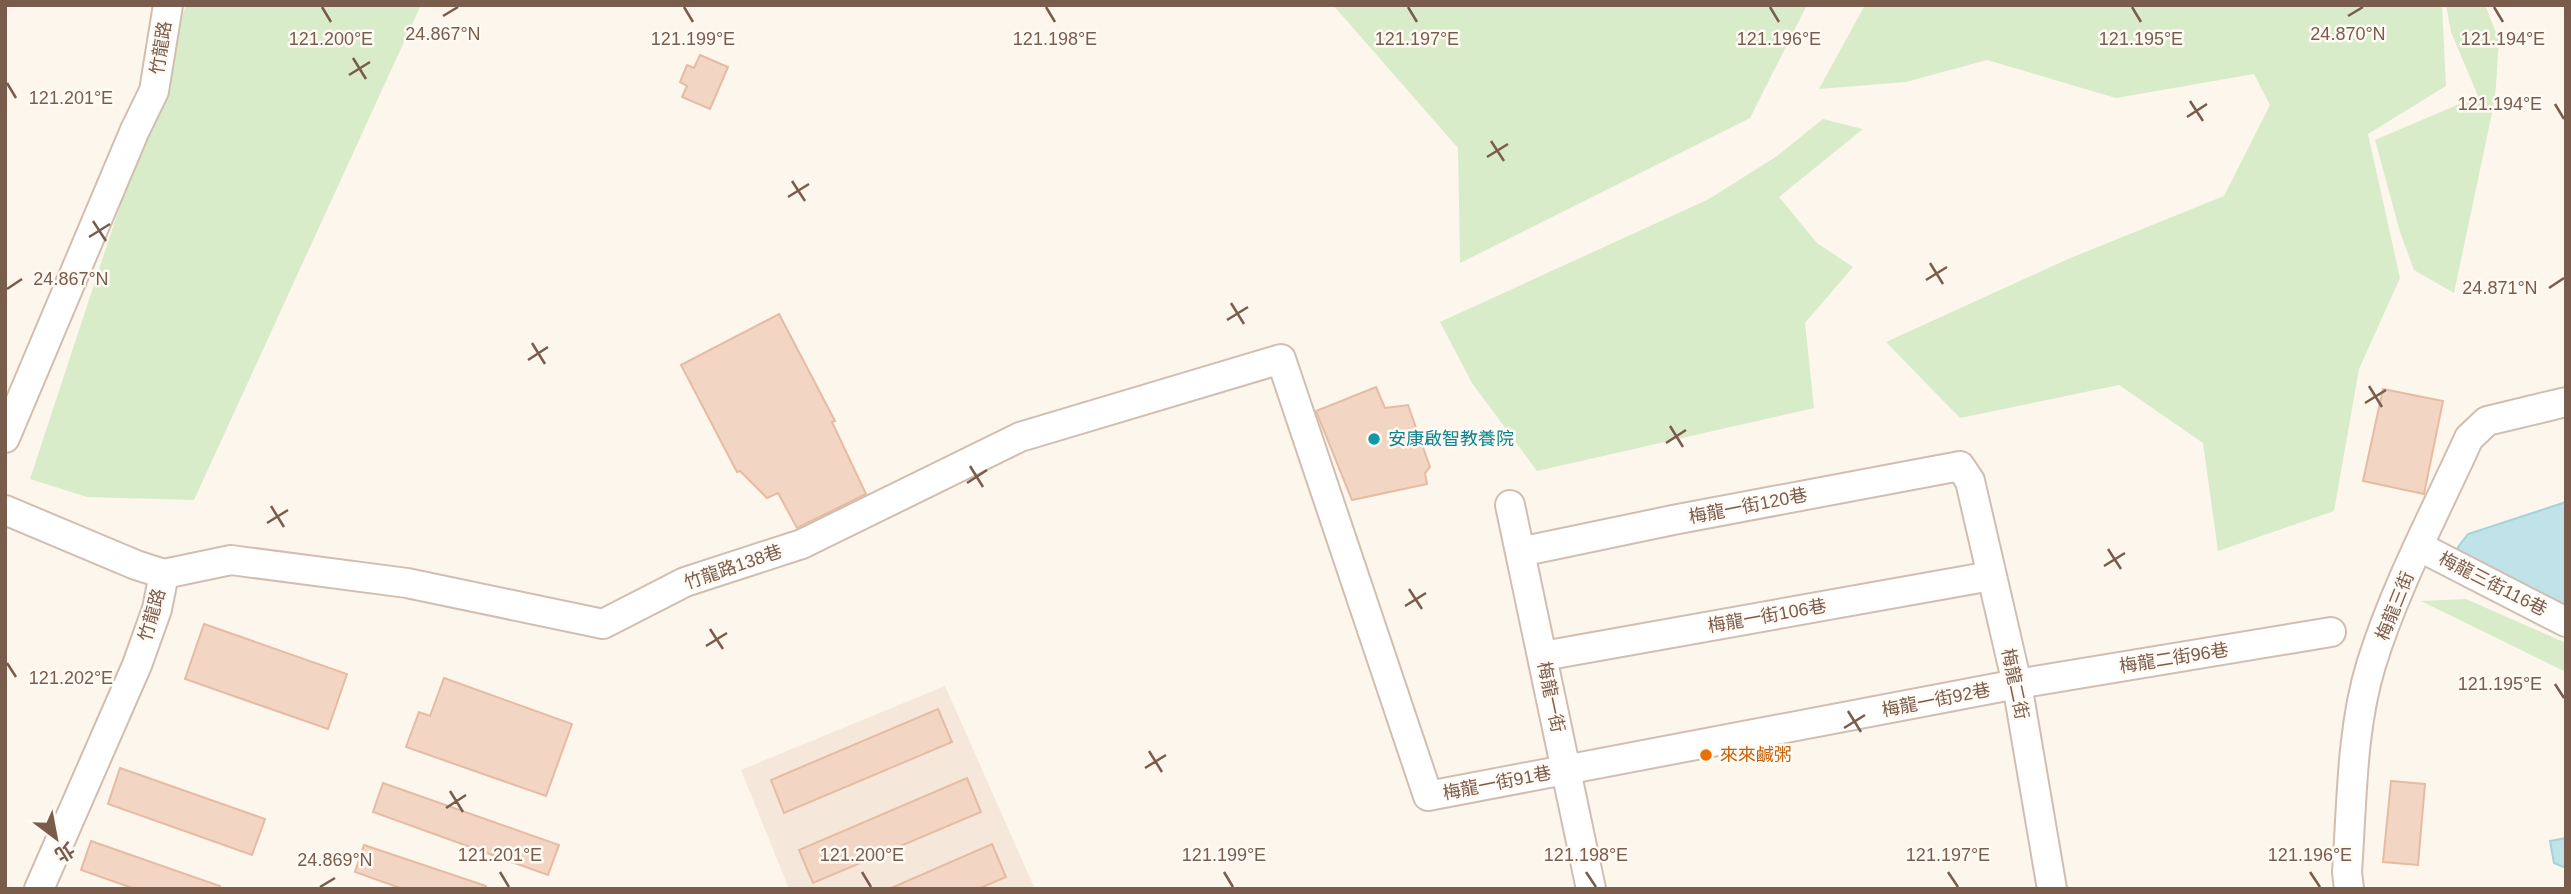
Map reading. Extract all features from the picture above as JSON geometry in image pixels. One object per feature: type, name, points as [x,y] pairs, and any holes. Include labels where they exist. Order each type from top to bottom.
[{"type":"street","name":"竹龍路","points":[[5,438],[154,91],[167,5]]},
{"type":"street","name":"竹龍路138巷","points":[[164,574],[231,560],[407,583],[603,624],[685,582],[802,544],[1020,438],[1281,359],[1428,796]]},
{"type":"street","name":"梅龍三街","points":[[2349,889],[2347,872],[2360,714],[2371,666],[2393,605],[2469,438],[2487,421],[2566,402]]},
{"type":"street","name":"梅龍一街120巷","points":[[1520,552],[1959,466],[1969,481]]},
{"type":"street","name":"梅龍二街","points":[[1969,481],[2017,684],[2052,889]]},
{"type":"street","name":"梅龍一街","points":[[1510,505],[1591,889]]},
{"type":"street","name":"竹龍路","points":[[5,510],[136,565],[164,574],[157,610],[137,665],[39,889]]},
{"type":"street","name":"梅龍三街116巷","points":[[2420,547],[2566,622]]},
{"type":"street","name":"梅龍一街106巷","points":[[1543,656],[1991,576]]},
{"type":"street","name":"梅龍二街96巷","points":[[2017,684],[2331,632]]},
{"type":"street","name":"梅龍一街92巷","points":[[1567,770],[2017,684]]},
{"type":"street","name":"梅龍一街91巷","points":[[1428,796],[1567,770]]},
{"type":"shaded area","points":[[945,686],[1035,889],[789,889],[741,770]]},
{"type":"green space","points":[[186,5],[421,5],[194,500],[87,497],[30,479]]},
{"type":"green space","points":[[1333,5],[1807,5],[1750,118],[1460,263],[1458,148]]},
{"type":"green space","points":[[1865,5],[2442,5],[2446,86],[2368,134],[2400,278],[2359,369],[2334,511],[2218,551],[2203,443],[2119,385],[1960,418],[1886,342],[2068,259],[2224,196],[2270,105],[2254,74],[2116,98],[1987,60],[1906,82],[1819,89]]},
{"type":"green space","points":[[2446,5],[2485,5],[2499,40],[2495,99],[2454,293],[2414,270],[2400,232],[2375,140],[2478,96],[2451,32]]},
{"type":"green space","points":[[1823,119],[1863,129],[1779,197],[1817,243],[1853,267],[1805,323],[1814,408],[1537,471],[1472,383],[1440,322],[1709,199],[1777,156]]},
{"type":"green space","points":[[2466,599],[2566,643],[2566,672],[2421,601]]},
{"type":"water","points":[[2566,502],[2566,610],[2460,561],[2458,547],[2468,534]]},
{"type":"water","points":[[2566,838],[2566,868],[2554,863],[2550,841]]},
{"type":"building","points":[[700,55],[728,67],[710,109],[682,97],[687,86],[680,82],[687,65],[694,68]]},
{"type":"building","points":[[779,314],[835,421],[832,422],[866,494],[797,528],[778,493],[767,498],[740,471],[737,472],[681,365]]},
{"type":"building","name":"安康啟智教養院","points":[[1376,387],[1385,408],[1408,405],[1430,467],[1425,473],[1427,484],[1352,500],[1316,411]]},
{"type":"building","points":[[2383,389],[2443,401],[2424,494],[2363,481]]},
{"type":"building","points":[[204,624],[347,674],[328,729],[185,679]]},
{"type":"building","points":[[444,678],[572,724],[546,796],[406,747],[419,712],[430,716]]},
{"type":"building","points":[[938,709],[952,742],[784,813],[771,780]]},
{"type":"building","points":[[120,768],[265,819],[252,855],[108,804]]},
{"type":"building","points":[[967,778],[981,812],[813,883],[799,850]]},
{"type":"building","points":[[2391,781],[2425,784],[2418,865],[2383,862]]},
{"type":"building","points":[[383,783],[559,845],[548,875],[373,812]]},
{"type":"building","points":[[91,841],[220,886],[219,889],[135,889],[81,870]]},
{"type":"building","points":[[992,844],[1006,877],[978,889],[889,889]]},
{"type":"building","points":[[364,845],[486,886],[486,889],[403,889],[355,872]]},
{"type":"place","name":"安康啟智教養院","points":[[1374,439]]},
{"type":"place","name":"來來鹹粥","points":[[1706,755]]}]
